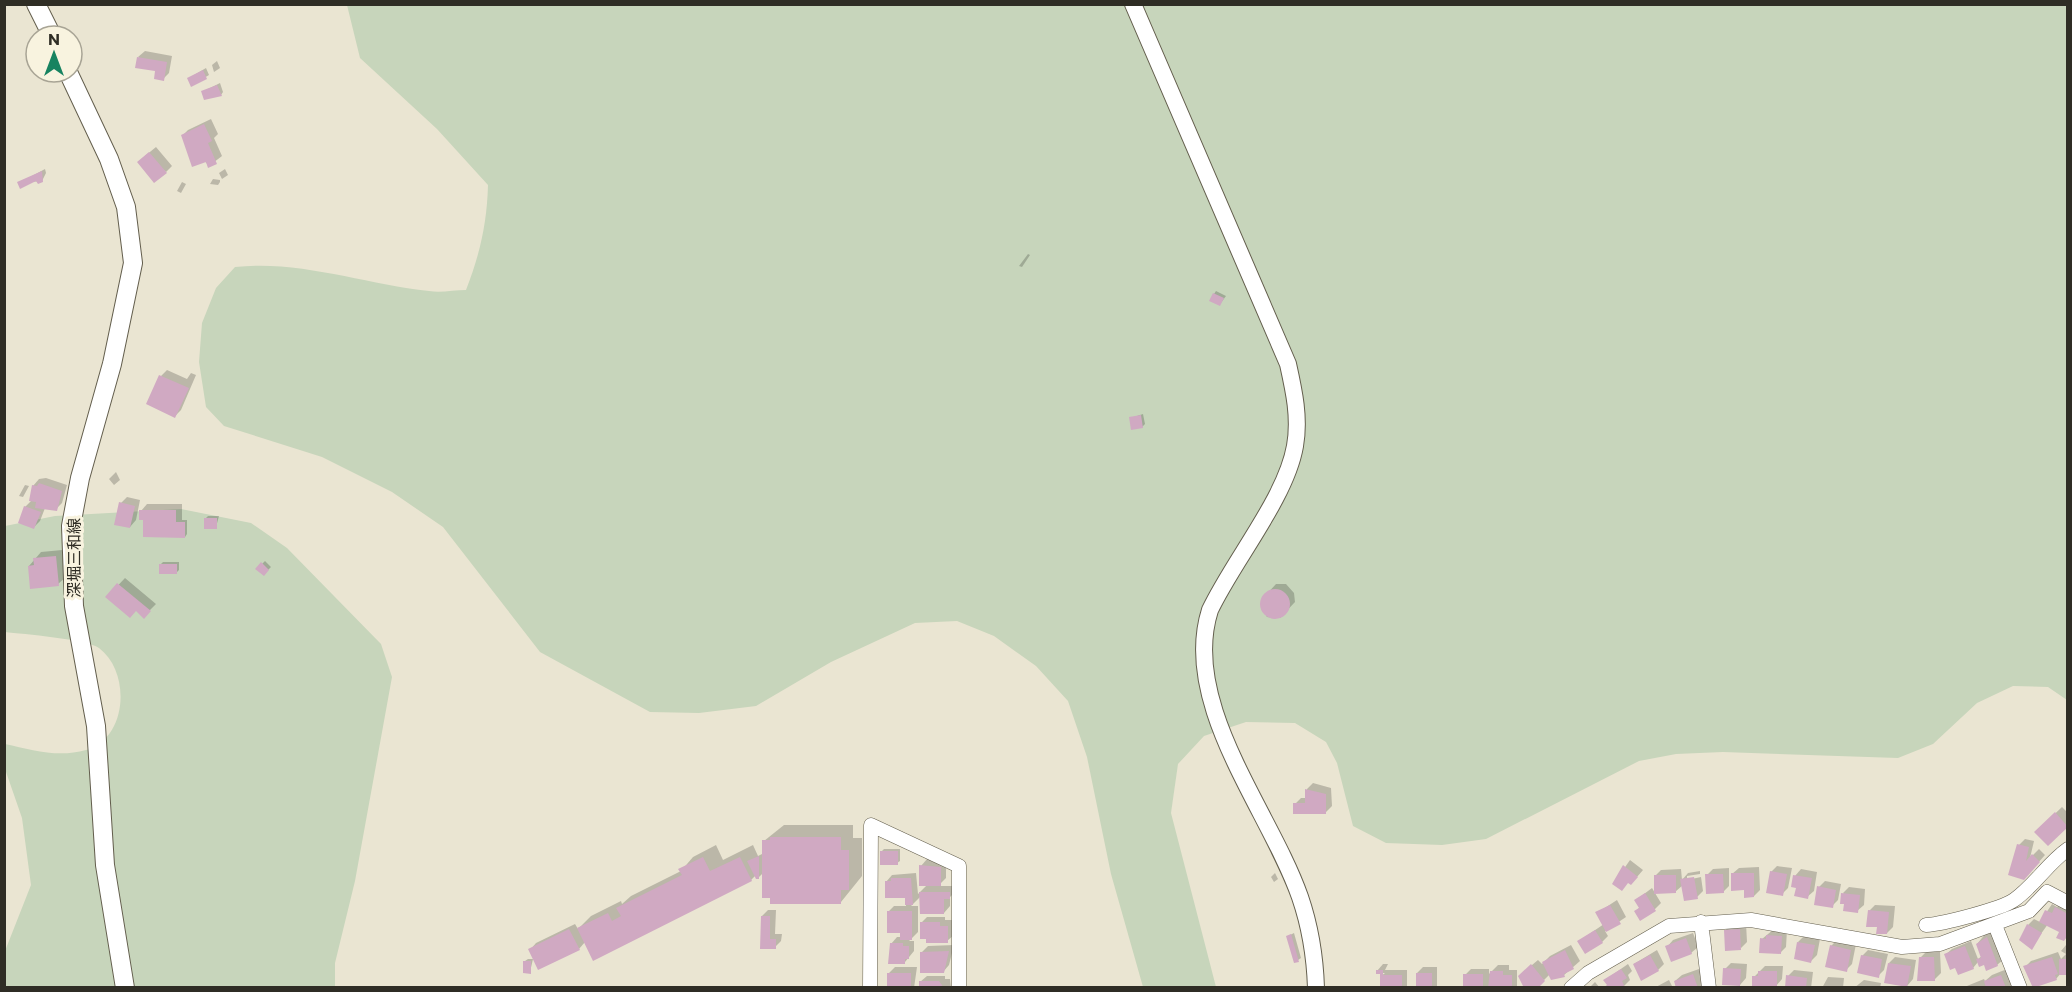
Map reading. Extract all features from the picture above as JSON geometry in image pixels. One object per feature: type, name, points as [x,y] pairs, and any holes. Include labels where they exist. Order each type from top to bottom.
[{"type":"main road","points":[[36,4],[46,24]]},
{"type":"main road","name":"深堀三和線","points":[[74,84],[109,159],[126,207],[133,263],[112,364],[80,478],[71,526],[74,606],[96,726],[105,865],[125,987]]},
{"type":"street","points":[[1133,4],[1288,364],[1297,406],[1295,447],[1285,477],[1210,610],[1205,627],[1204,672],[1208,696],[1261,817],[1300,896],[1310,930],[1316,987]]},
{"type":"street","points":[[870,987],[872,825],[959,866],[959,987]]},
{"type":"street","points":[[1926,925],[1940,924],[2014,900],[2054,858],[2067,849]]},
{"type":"street","points":[[1570,987],[1588,973],[1669,926],[1751,920],[1902,947],[1940,944],[1995,925],[2029,911],[2047,892],[2067,903]]},
{"type":"street","points":[[1701,922],[1709,987]]},
{"type":"street","points":[[1995,925],[2020,987]]},
{"type":"green space","points":[[347,5],[2067,5],[2067,700],[2048,687],[2013,686],[1977,703],[1933,744],[1898,758],[1723,752],[1676,754],[1639,761],[1486,839],[1442,845],[1386,843],[1353,826],[1337,763],[1326,742],[1295,723],[1246,722],[1204,736],[1178,764],[1171,813],[1216,987],[1143,987],[1111,874],[1087,757],[1068,701],[1036,666],[994,636],[957,621],[915,623],[831,662],[756,706],[699,713],[650,712],[540,652],[443,527],[392,492],[322,457],[224,426],[206,407],[199,362],[202,323],[216,288],[235,267],[260,266],[308,270],[434,292],[466,290],[471,277],[484,225],[488,185],[437,129],[360,58]]},
{"type":"green space","points":[[181,509],[251,523],[287,548],[381,644],[392,677],[355,881],[335,963],[335,987],[5,987],[5,951],[31,885],[22,818],[5,769],[5,744],[55,753],[86,750],[100,743],[110,732],[117,719],[120,688],[116,672],[109,659],[99,648],[68,640],[5,632],[5,526],[55,516]]},
{"type":"building","points":[[137,57],[167,62],[164,81],[154,79],[155,71],[135,68]]},
{"type":"building","points":[[203,70],[207,79],[191,87],[187,78]]},
{"type":"building","points":[[217,85],[222,96],[204,100],[201,91]]},
{"type":"building","points":[[204,124],[212,141],[208,143],[217,164],[208,168],[206,162],[192,167],[181,135]]},
{"type":"building","points":[[149,152],[167,173],[154,183],[137,162]]},
{"type":"building","points":[[42,171],[43,182],[38,184],[36,181],[20,189],[17,182]]},
{"type":"building","points":[[1213,293],[1224,298],[1220,306],[1209,301]]},
{"type":"building","points":[[159,375],[189,388],[175,418],[146,404]]},
{"type":"building","points":[[1141,415],[1143,428],[1131,430],[1129,417]]},
{"type":"building","points":[[39,483],[62,491],[57,511],[35,508],[36,502],[29,501],[32,485],[37,486]]},
{"type":"building","points":[[119,502],[135,506],[130,528],[114,525]]},
{"type":"building","points":[[24,506],[41,512],[34,529],[18,523]]},
{"type":"building","points":[[139,510],[176,510],[176,522],[185,522],[185,538],[143,537],[143,520],[139,520]]},
{"type":"building","points":[[204,518],[217,518],[217,529],[204,529]]},
{"type":"building","points":[[56,556],[59,586],[30,589],[28,566],[34,565],[33,558]]},
{"type":"building","points":[[261,562],[269,570],[264,576],[255,569]]},
{"type":"building","points":[[159,564],[177,564],[177,574],[159,574]]},
{"type":"building","points":[[117,583],[151,611],[144,619],[136,611],[130,618],[105,597]]},
{"type":"building","points":[[1275,589],[1286,593],[1290,604],[1286,615],[1275,619],[1264,615],[1260,604],[1264,593]]},
{"type":"building","points":[[1305,789],[1326,794],[1326,814],[1293,814],[1293,803],[1305,803]]},
{"type":"building","points":[[2055,812],[2068,827],[2048,846],[2034,832]]},
{"type":"building","points":[[770,837],[841,837],[841,850],[849,850],[849,890],[841,890],[841,904],[770,904],[770,898],[762,898],[762,840],[770,840]]},
{"type":"building","points":[[2017,844],[2029,847],[2026,861],[2032,854],[2040,862],[2024,880],[2008,875]]},
{"type":"building","points":[[880,851],[898,851],[898,865],[880,865]]},
{"type":"building","points":[[759,856],[759,879],[756,879],[747,861]]},
{"type":"building","points":[[703,857],[710,871],[740,857],[752,881],[593,961],[577,928],[608,913],[612,921],[621,916],[616,908],[682,875],[678,869]]},
{"type":"building","points":[[919,865],[941,867],[941,886],[919,886]]},
{"type":"building","points":[[1623,865],[1638,877],[1631,885],[1628,883],[1622,891],[1612,884]]},
{"type":"building","points":[[1770,871],[1787,874],[1783,896],[1766,893]]},
{"type":"building","points":[[1731,873],[1754,873],[1754,897],[1744,898],[1744,890],[1731,891]]},
{"type":"building","points":[[1705,874],[1723,874],[1724,893],[1706,894]]},
{"type":"building","points":[[1654,875],[1676,875],[1676,893],[1654,894]]},
{"type":"building","points":[[1793,875],[1812,878],[1808,899],[1794,896],[1796,888],[1791,887]]},
{"type":"building","points":[[1694,877],[1698,899],[1684,901],[1680,879]]},
{"type":"building","points":[[891,878],[911,878],[913,905],[905,905],[905,898],[885,898],[885,881],[891,881]]},
{"type":"building","points":[[1817,886],[1836,890],[1833,908],[1814,905]]},
{"type":"building","points":[[919,892],[950,892],[950,899],[944,899],[944,914],[920,914]]},
{"type":"building","points":[[1645,893],[1656,911],[1640,921],[1634,911],[1639,908],[1634,900]]},
{"type":"building","points":[[1841,893],[1860,895],[1858,913],[1843,911],[1844,904],[1840,904]]},
{"type":"building","points":[[1610,905],[1621,924],[1606,932],[1595,912]]},
{"type":"building","points":[[2055,907],[2068,914],[2068,934],[2064,941],[2056,938],[2059,932],[2039,922],[2045,910],[2052,913]]},
{"type":"building","points":[[1868,910],[1889,912],[1887,934],[1876,934],[1877,927],[1866,927]]},
{"type":"building","points":[[887,911],[912,911],[912,940],[900,940],[900,933],[887,933]]},
{"type":"building","points":[[761,916],[770,916],[770,939],[776,939],[776,949],[760,949]]},
{"type":"building","points":[[920,922],[940,922],[940,926],[948,926],[948,943],[926,943],[926,939],[920,939]]},
{"type":"building","points":[[2027,924],[2042,933],[2032,950],[2019,940]]},
{"type":"building","points":[[569,929],[580,950],[538,970],[528,949]]},
{"type":"building","points":[[1740,929],[1741,950],[1725,951],[1724,930]]},
{"type":"building","points":[[1595,930],[1603,943],[1585,954],[1577,941]]},
{"type":"building","points":[[1291,934],[1299,962],[1294,963],[1286,936]]},
{"type":"building","points":[[1766,935],[1782,936],[1781,954],[1759,953],[1760,938],[1766,939]]},
{"type":"building","points":[[1987,937],[1998,966],[1986,971],[1984,965],[1979,967],[1976,959],[1981,958],[1976,944]]},
{"type":"building","points":[[1686,938],[1692,954],[1671,962],[1665,946]]},
{"type":"building","points":[[1797,942],[1815,945],[1811,963],[1794,959]]},
{"type":"building","points":[[890,943],[903,943],[903,946],[909,946],[909,959],[905,959],[905,964],[888,964]]},
{"type":"building","points":[[1830,945],[1851,950],[1847,972],[1825,967]]},
{"type":"building","points":[[1965,946],[1974,969],[1958,975],[1955,968],[1950,970],[1944,954]]},
{"type":"building","points":[[1565,950],[1574,969],[1564,974],[1565,977],[1551,980],[1542,962]]},
{"type":"building","points":[[949,951],[944,973],[920,973],[920,952]]},
{"type":"building","points":[[1650,955],[1659,971],[1641,981],[1633,964]]},
{"type":"building","points":[[1861,955],[1882,959],[1879,978],[1857,973]]},
{"type":"building","points":[[1919,957],[1934,957],[1935,981],[1917,981]]},
{"type":"building","points":[[2052,957],[2058,974],[2055,975],[2057,980],[2033,988],[2023,966]]},
{"type":"building","points":[[2059,959],[2068,959],[2068,975],[2059,975]]},
{"type":"building","points":[[523,961],[531,961],[531,974],[523,973]]},
{"type":"building","points":[[1888,963],[1911,966],[1907,987],[1884,983]]},
{"type":"building","points":[[1531,964],[1545,981],[1538,988],[1524,988],[1518,976]]},
{"type":"building","points":[[1723,968],[1741,969],[1740,986],[1722,985]]},
{"type":"building","points":[[1621,969],[1627,978],[1622,981],[1625,988],[1603,988],[1607,985],[1603,980]]},
{"type":"building","points":[[1376,970],[1383,970],[1383,975],[1402,975],[1402,988],[1380,988],[1380,974],[1376,974]]},
{"type":"building","points":[[1490,971],[1503,971],[1503,975],[1512,975],[1512,988],[1488,988]]},
{"type":"building","points":[[1758,971],[1777,971],[1777,987],[1752,988],[1752,976],[1758,976]]},
{"type":"building","points":[[887,973],[911,973],[911,986],[887,988]]},
{"type":"building","points":[[1416,973],[1432,973],[1432,988],[1416,988]]},
{"type":"building","points":[[1463,974],[1483,974],[1483,988],[1463,988]]},
{"type":"building","points":[[1693,974],[1698,988],[1676,988],[1674,981]]},
{"type":"building","points":[[1786,975],[1807,978],[1806,988],[1785,988]]},
{"type":"building","points":[[2001,975],[2006,988],[1986,988],[1984,981]]},
{"type":"building","points":[[919,981],[939,981],[944,988],[919,988]]}]
